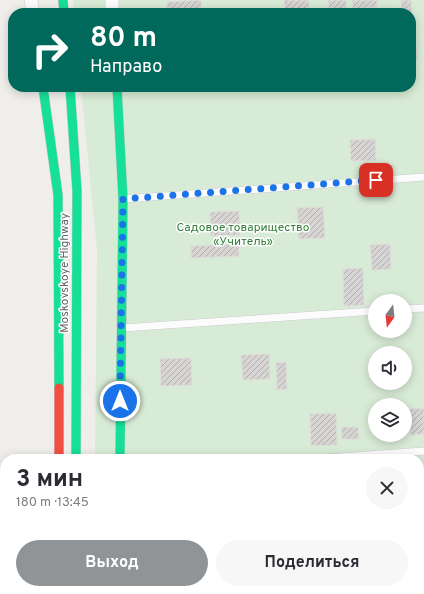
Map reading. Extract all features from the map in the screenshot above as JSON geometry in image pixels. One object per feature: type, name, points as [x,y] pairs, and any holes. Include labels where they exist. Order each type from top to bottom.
[{"type":"main road","points":[[44,92],[58,195],[59,454]]},
{"type":"main road","name":"Moskovskoye Highway","points":[[70,92],[77,191],[76,454]]},
{"type":"main road","points":[[116,92],[123,199],[120,328],[120,454]]},
{"type":"lane","points":[[123,199],[424,177]]},
{"type":"lane","points":[[412,309],[424,308]]},
{"type":"lane","points":[[120,328],[368,311]]},
{"type":"lane","points":[[382,454],[424,451]]},
{"type":"green space","name":"Садовое товарищество «Учитель»","points":[[73,0],[424,0],[424,454],[95,454],[97,251],[81,92],[416,92],[416,8],[74,8]]},
{"type":"building","points":[[201,0],[202,8],[167,8],[167,2]]},
{"type":"building","points":[[284,0],[309,0],[310,8],[285,8]]},
{"type":"building","points":[[328,0],[346,0],[347,8],[329,8]]},
{"type":"building","points":[[352,0],[377,0],[377,7],[353,8]]},
{"type":"building","points":[[401,0],[411,0],[412,8],[402,8]]},
{"type":"building","points":[[375,139],[376,160],[351,161],[350,140]]},
{"type":"building","points":[[323,207],[325,238],[299,239],[297,208]]},
{"type":"building","points":[[239,211],[240,235],[211,236],[210,212]]},
{"type":"building","points":[[239,244],[239,256],[191,258],[191,246]]},
{"type":"building","points":[[390,244],[391,269],[372,270],[370,245]]},
{"type":"building","points":[[363,268],[364,305],[344,306],[343,269]]},
{"type":"building","points":[[269,354],[270,379],[243,380],[241,355]]},
{"type":"building","points":[[191,358],[192,385],[161,386],[160,359]]},
{"type":"building","points":[[286,362],[287,389],[277,390],[276,363]]},
{"type":"building","points":[[424,408],[424,434],[412,435],[412,409]]},
{"type":"building","points":[[336,413],[337,445],[311,446],[310,414]]},
{"type":"building","points":[[341,427],[358,427],[359,439],[342,439]]},
{"type":"traffic: fast","points":[[63,0],[64,8]]},
{"type":"traffic: fast","points":[[44,92],[58,195],[59,388]]},
{"type":"traffic: fast","points":[[70,92],[77,191],[76,454]]},
{"type":"traffic: fast","points":[[117,92],[123,199],[120,454]]},
{"type":"traffic: jam","points":[[59,388],[59,454]]},
{"type":"route","points":[[120,401],[123,199],[376,180]]}]
